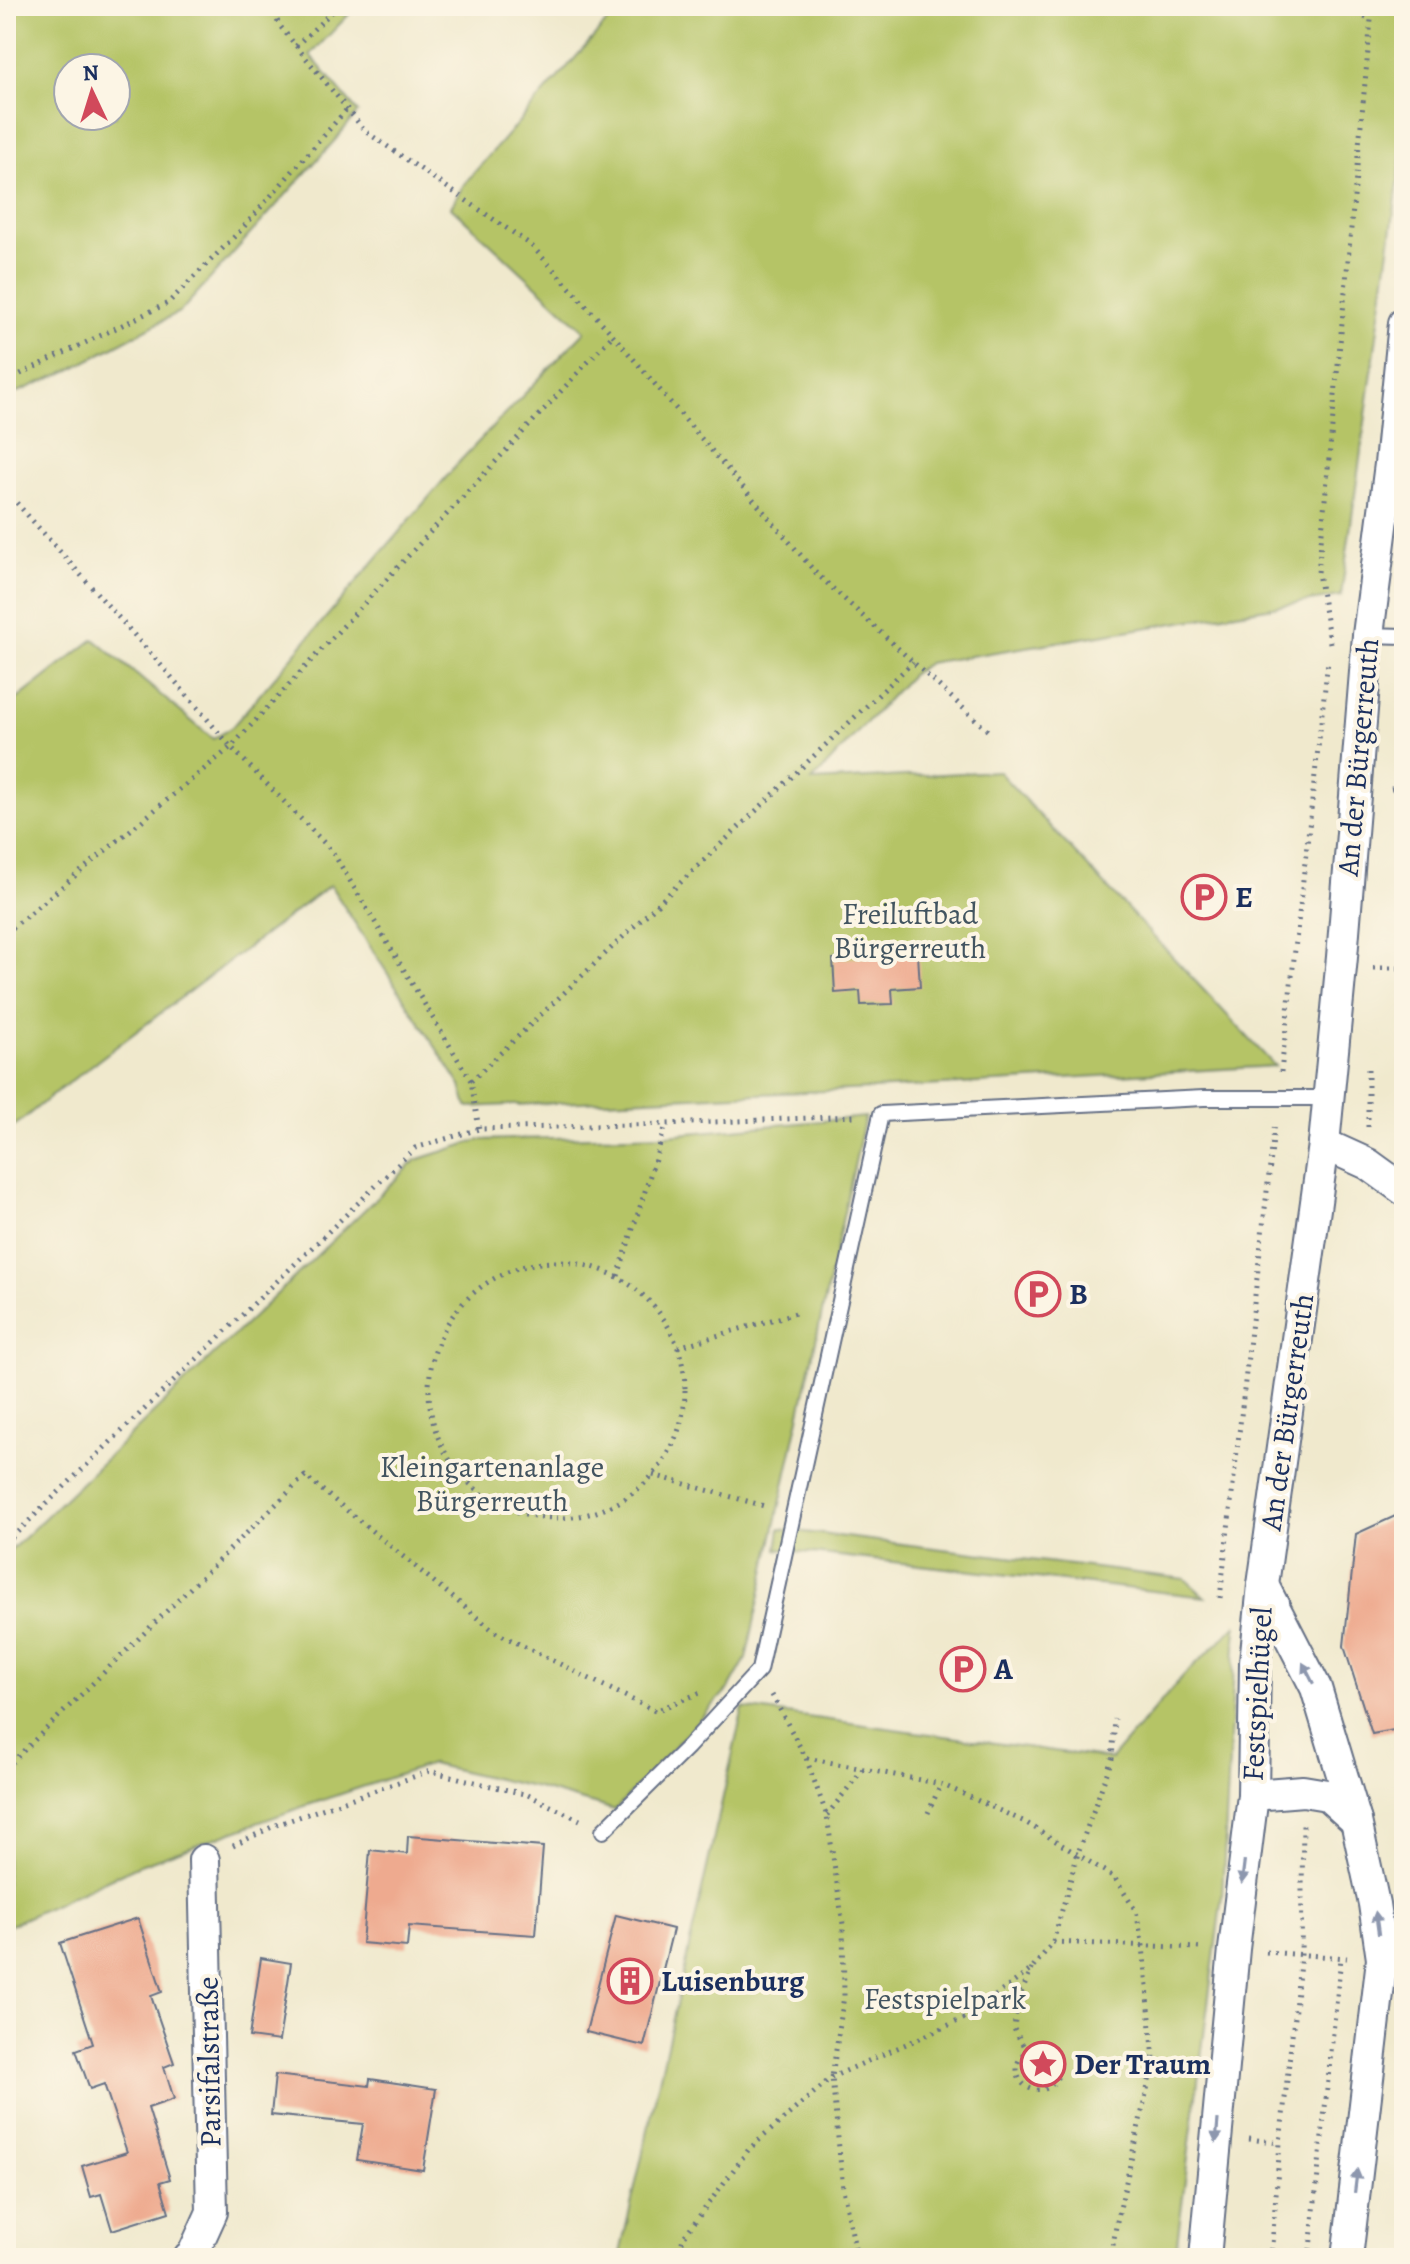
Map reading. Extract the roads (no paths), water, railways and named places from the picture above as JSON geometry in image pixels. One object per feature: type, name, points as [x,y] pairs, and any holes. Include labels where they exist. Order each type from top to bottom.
[{"type":"street","name":"An der Bürgerreuth","points":[[1263,1585],[1324,1144],[1368,635],[1404,323]]},
{"type":"street","points":[[1324,1144],[1368,1164],[1404,1190]]},
{"type":"street","name":"Festspielhügel","points":[[1205,2258],[1234,1949],[1253,1795],[1255,1662],[1263,1585]]},
{"type":"street","name":"Festspielhügel","points":[[1263,1585],[1316,1688],[1356,1821],[1388,1960],[1347,2258]]},
{"type":"street","points":[[1253,1795],[1303,1791],[1327,1795],[1356,1821]]},
{"type":"street","name":"Parsifalstraße","points":[[189,2258],[212,2212],[204,1860]]},
{"type":"lane","points":[[1368,635],[1404,636]]},
{"type":"lane","points":[[603,1831],[688,1747],[759,1670],[881,1114],[1204,1098],[1329,1098]]},
{"type":"place","name":"E","points":[[1204,897]]},
{"type":"place","name":"B","points":[[1038,1294]]},
{"type":"place","name":"A","points":[[963,1669]]},
{"type":"place","name":"Luisenburg","points":[[630,1981]]},
{"type":"place","name":"Der Traum","points":[[1043,2064]]},
{"type":"park label","name":"Freiluftbad Bürgerreuth","points":[[910,931]]},
{"type":"park label","name":"Kleingartenanlage Bürgerreuth","points":[[492,1484]]},
{"type":"park label","name":"Festspielpark","points":[[945,1999]]}]
